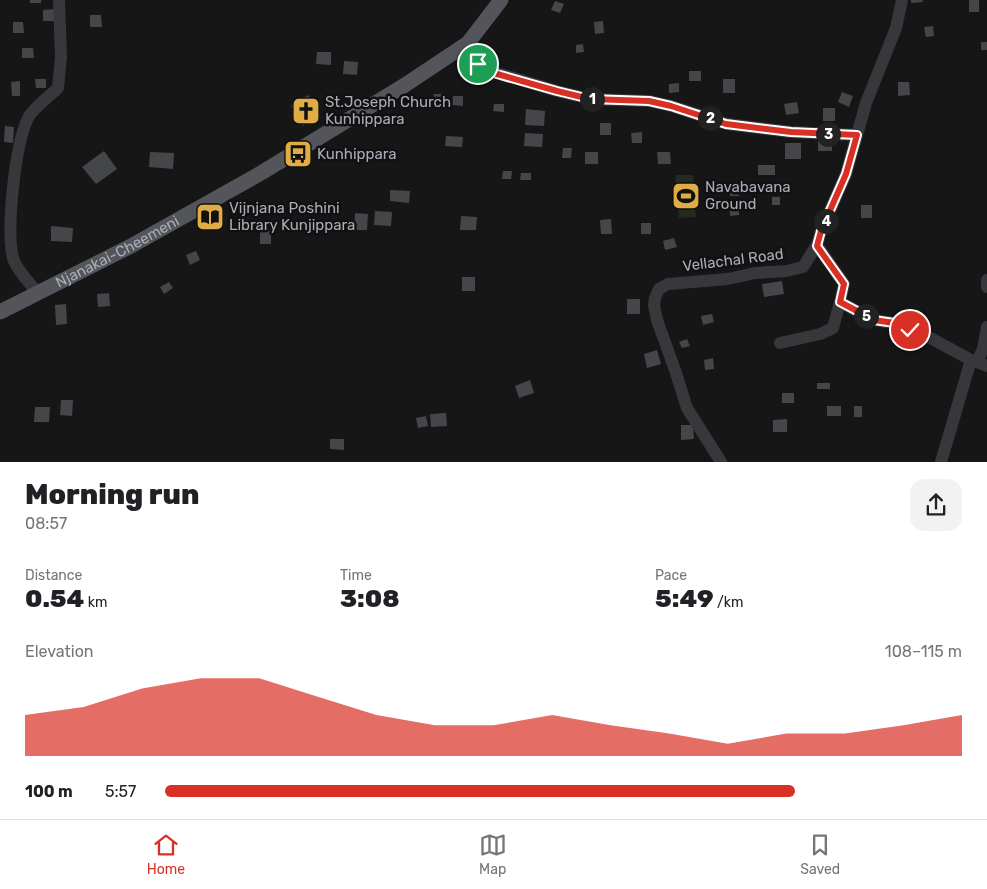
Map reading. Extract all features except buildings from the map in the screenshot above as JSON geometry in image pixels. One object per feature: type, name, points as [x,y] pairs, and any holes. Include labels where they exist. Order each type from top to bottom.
[{"type":"main road","name":"Njanakai-Cheemeni","points":[[0,312],[131,246],[261,173],[397,90],[468,43],[501,0]]},
{"type":"street","points":[[37,293],[13,260],[10,223],[20,143],[28,116],[58,88],[61,57],[59,0]]},
{"type":"street","name":"Vellachal Road","points":[[721,462],[686,408],[657,320],[654,305],[655,298],[660,289],[668,284],[728,279],[755,273],[787,271],[803,267],[817,246],[821,231],[846,174],[866,103],[896,28],[902,0]]},
{"type":"street","points":[[459,50],[478,64],[497,74],[590,99],[649,101],[671,106],[726,124],[791,132],[857,135]]},
{"type":"street","points":[[780,343],[820,334],[833,328],[844,284],[817,246]]},
{"type":"street","points":[[987,280],[987,287]]},
{"type":"street","points":[[840,302],[874,320],[901,324],[910,330],[925,334],[978,363]]},
{"type":"street","points":[[941,462],[983,349],[987,327]]},
{"type":"shaded area","name":"Navabavana Ground","points":[[675,175],[693,175],[696,217],[679,218]]},
{"type":"place","name":"St.Joseph Church Kunhippara","points":[[306,111]]},
{"type":"place","name":"Kunhippara","points":[[298,154]]},
{"type":"place","name":"Navabavana Ground","points":[[686,196]]},
{"type":"place","name":"Vijnjana Poshini Library Kunjippara","points":[[210,217]]},
{"type":"route","points":[[478,64],[497,74],[590,99],[649,101],[671,106],[726,124],[791,132],[857,135],[846,174],[821,231],[817,246],[844,284],[840,302],[874,320],[901,324],[910,330]]}]
